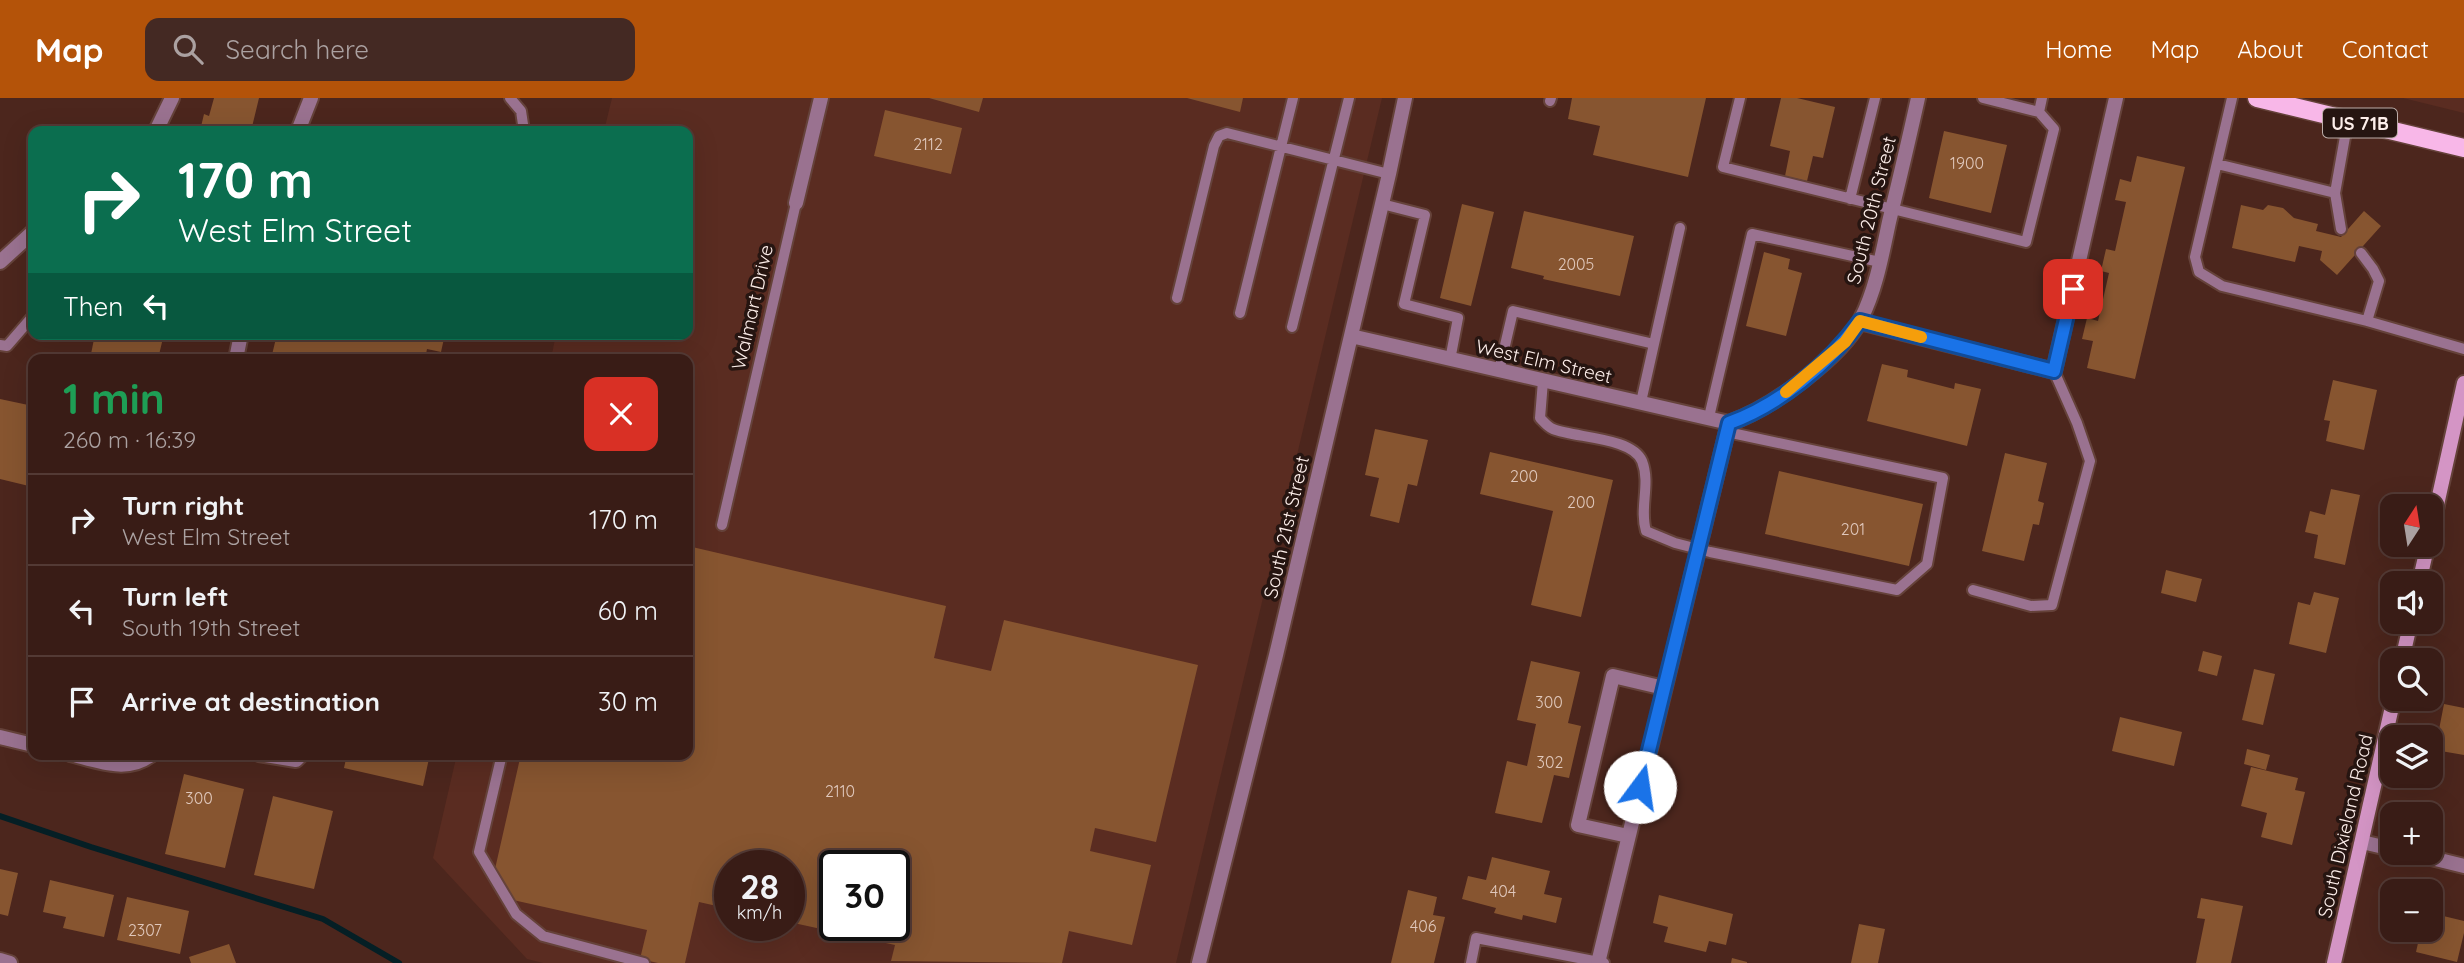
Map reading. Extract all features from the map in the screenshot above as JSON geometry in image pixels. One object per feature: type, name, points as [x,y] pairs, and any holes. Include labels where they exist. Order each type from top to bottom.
[{"type":"main road","name":"US 71B","points":[[2257,98],[2464,148]]},
{"type":"main road","points":[[2439,494],[2464,383]]},
{"type":"main road","name":"South Dixieland Road","points":[[2334,963],[2391,711]]},
{"type":"street","points":[[158,126],[172,98]]},
{"type":"street","points":[[300,126],[311,98]]},
{"type":"street","name":"Walmart Drive","points":[[796,203],[821,98]]},
{"type":"street","name":"South 21st Street","points":[[1199,963],[1276,655],[1405,98]]},
{"type":"street","name":"South 20th Street","points":[[1728,428],[1767,406],[1798,382],[1845,342],[1860,321],[1874,290],[1919,98]]},
{"type":"street","points":[[1860,321],[2054,371],[2116,98]]},
{"type":"street","points":[[0,262],[28,237]]},
{"type":"street","name":"West Elm Street","points":[[1351,336],[1709,417],[1728,428]]},
{"type":"street","points":[[1600,963],[1628,836],[1728,428]]},
{"type":"street","points":[[1628,836],[1578,825],[1613,676],[1664,688]]},
{"type":"street","points":[[0,737],[28,744]]},
{"type":"street","points":[[94,760],[114,765],[140,764],[145,760]]},
{"type":"street","points":[[2362,842],[2380,846]]},
{"type":"street","points":[[2443,861],[2464,866]]},
{"type":"street","points":[[0,961],[10,963]]},
{"type":"lane","points":[[510,98],[521,111],[523,126]]},
{"type":"lane","points":[[1240,313],[1293,98]]},
{"type":"lane","points":[[1292,327],[1349,98]]},
{"type":"lane","points":[[1740,98],[1724,167],[2026,242],[2054,129],[2039,112],[1983,98]]},
{"type":"lane","points":[[1850,199],[1875,98]]},
{"type":"lane","points":[[2039,112],[2042,98]]},
{"type":"lane","points":[[2232,98],[2195,257],[2199,272],[2222,286],[2367,321],[2464,349]]},
{"type":"lane","points":[[2342,229],[2335,193],[2348,120]]},
{"type":"lane","points":[[1177,298],[1213,146],[1219,136],[1227,133],[1389,174]]},
{"type":"lane","points":[[2217,164],[2335,193]]},
{"type":"lane","name":"Walmart Drive","points":[[722,525],[796,203]]},
{"type":"lane","points":[[1382,204],[1425,215],[1404,304],[1458,318],[1450,360]]},
{"type":"lane","points":[[1641,402],[1681,228]]},
{"type":"lane","points":[[1709,417],[1752,234],[1880,262]]},
{"type":"lane","points":[[2361,253],[2379,281],[2367,321]]},
{"type":"lane","points":[[1499,371],[1513,311],[1654,344]]},
{"type":"lane","points":[[0,345],[8,346],[28,322]]},
{"type":"lane","points":[[1973,590],[2031,606],[2052,605],[2090,461],[2054,371]]},
{"type":"lane","points":[[1543,381],[1540,418],[1550,428],[1630,448],[1641,459],[1647,486],[1642,519],[1646,531],[1698,549],[1897,590],[1927,564],[1943,478],[1728,428]]},
{"type":"lane","points":[[501,760],[479,852],[516,914],[543,936],[644,963]]},
{"type":"lane","points":[[1471,963],[1476,937],[1600,963]]},
{"type":"shaded area","points":[[612,98],[1382,98],[1176,963],[543,963],[527,959],[433,858],[456,760],[693,760],[693,354],[552,354],[555,340],[693,340],[693,126],[605,126]]},
{"type":"shaded area","points":[[2403,98],[2464,98],[2464,113]]},
{"type":"building","points":[[214,98],[259,98],[252,126],[201,126],[204,114],[209,116]]},
{"type":"building","points":[[929,98],[983,98],[979,112]]},
{"type":"building","points":[[1187,98],[1243,98],[1240,112]]},
{"type":"building","points":[[1572,98],[1706,98],[1688,177],[1593,155],[1600,126],[1568,119]]},
{"type":"building","points":[[1781,98],[1797,98],[1835,107],[1823,158],[1813,156],[1807,181],[1785,176],[1790,151],[1770,146]]},
{"type":"building","points":[[885,110],[962,128],[951,174],[874,156]]},
{"type":"building","points":[[1944,131],[2007,145],[1991,213],[1929,198]]},
{"type":"building","points":[[2137,156],[2185,167],[2135,379],[2087,368],[2093,341],[2082,339],[2087,318],[2098,321],[2109,273],[2101,271],[2106,249],[2115,251],[2126,202],[2115,200],[2120,179],[2131,182]]},
{"type":"building","points":[[1462,204],[1494,212],[1471,306],[1440,298]]},
{"type":"building","points":[[2241,205],[2263,210],[2268,205],[2283,208],[2294,218],[2318,224],[2316,231],[2341,237],[2364,211],[2381,226],[2337,275],[2320,260],[2322,251],[2299,246],[2295,262],[2232,248]]},
{"type":"building","points":[[1524,211],[1634,236],[1620,296],[1543,279],[1544,276],[1511,268]]},
{"type":"building","points":[[1764,252],[1790,259],[1788,269],[1802,273],[1786,336],[1746,326]]},
{"type":"building","points":[[94,340],[163,340],[159,354],[91,354]]},
{"type":"building","points":[[276,340],[444,340],[441,352],[427,349],[426,354],[272,354]]},
{"type":"building","points":[[1882,364],[1908,370],[1907,377],[1954,389],[1955,383],[1981,389],[1967,446],[1867,421]]},
{"type":"building","points":[[2333,380],[2377,390],[2364,450],[2326,441],[2330,421],[2324,420]]},
{"type":"building","points":[[0,399],[28,405],[28,486],[0,479]]},
{"type":"building","points":[[1375,429],[1428,440],[1417,486],[1408,484],[1399,523],[1370,516],[1379,478],[1365,475]]},
{"type":"building","points":[[1490,452],[1613,480],[1581,617],[1531,605],[1553,511],[1480,494]]},
{"type":"building","points":[[2005,453],[2047,463],[2038,501],[2044,503],[2039,525],[2033,524],[2024,561],[1982,551]]},
{"type":"building","points":[[1779,471],[1923,504],[1909,566],[1765,534]]},
{"type":"building","points":[[2331,489],[2360,495],[2345,565],[2314,558],[2318,535],[2305,532],[2310,511],[2325,515]]},
{"type":"building","points":[[693,547],[946,606],[934,658],[991,671],[1004,620],[1198,665],[1156,842],[1095,828],[1090,851],[1151,865],[1132,945],[1069,931],[1062,963],[891,961],[895,945],[877,941],[910,941],[910,850],[819,850],[819,929],[805,925],[805,850],[714,850],[714,905],[699,902],[685,963],[658,963],[640,959],[647,930],[513,900],[495,869],[520,760],[693,760]]},
{"type":"building","points":[[2166,570],[2202,579],[2196,602],[2161,593]]},
{"type":"building","points":[[2314,592],[2339,598],[2326,653],[2289,644],[2298,602],[2310,605]]},
{"type":"building","points":[[2203,651],[2222,656],[2217,676],[2198,671]]},
{"type":"building","points":[[1531,661],[1580,672],[1568,723],[1581,726],[1569,778],[1554,775],[1542,823],[1495,813],[1507,761],[1527,766],[1536,724],[1517,720]]},
{"type":"building","points":[[2254,669],[2275,674],[2263,725],[2242,720]]},
{"type":"building","points":[[2444,704],[2464,708],[2464,755],[2443,751],[2443,725],[2440,725]]},
{"type":"building","points":[[2120,717],[2182,732],[2174,766],[2112,751]]},
{"type":"building","points":[[2247,749],[2270,755],[2266,770],[2244,764]]},
{"type":"building","points":[[346,760],[429,760],[423,786],[344,768]]},
{"type":"building","points":[[2251,767],[2298,778],[2295,790],[2305,792],[2292,845],[2261,837],[2267,813],[2241,806]]},
{"type":"building","points":[[184,774],[244,789],[225,868],[165,854]]},
{"type":"building","points":[[273,796],[333,811],[314,889],[254,875]]},
{"type":"building","points":[[1492,857],[1550,871],[1544,894],[1562,898],[1556,923],[1523,915],[1522,920],[1494,913],[1496,908],[1462,899],[1468,876],[1486,880]]},
{"type":"building","points":[[0,869],[18,873],[8,916],[0,914]]},
{"type":"building","points":[[50,880],[114,895],[104,937],[63,928],[66,917],[43,912]]},
{"type":"building","points":[[1408,890],[1437,897],[1433,915],[1445,917],[1434,963],[1391,963]]},
{"type":"building","points":[[1659,895],[1733,914],[1726,945],[1709,941],[1706,952],[1664,942],[1668,927],[1653,923]]},
{"type":"building","points":[[127,897],[189,911],[180,954],[117,940]]},
{"type":"building","points":[[2201,898],[2243,906],[2231,963],[2196,963],[2205,919],[2197,918]]},
{"type":"building","points":[[2443,916],[2464,921],[2457,962],[2416,952],[2418,943],[2414,942],[2443,942]]},
{"type":"building","points":[[1859,924],[1885,929],[1878,963],[1851,963]]},
{"type":"building","points":[[229,944],[236,963],[191,963],[189,957]]},
{"type":"building","points":[[1732,958],[1747,962],[1747,963],[1731,963]]},
{"type":"waterway","points":[[0,816],[323,919],[399,963]]},
{"type":"slow traffic","points":[[1786,392],[1845,342],[1860,321],[1921,337]]},
{"type":"route","points":[[1640,787],[1729,423],[1767,406],[1819,366],[1845,342],[1860,321],[2054,371],[2073,289]]}]
